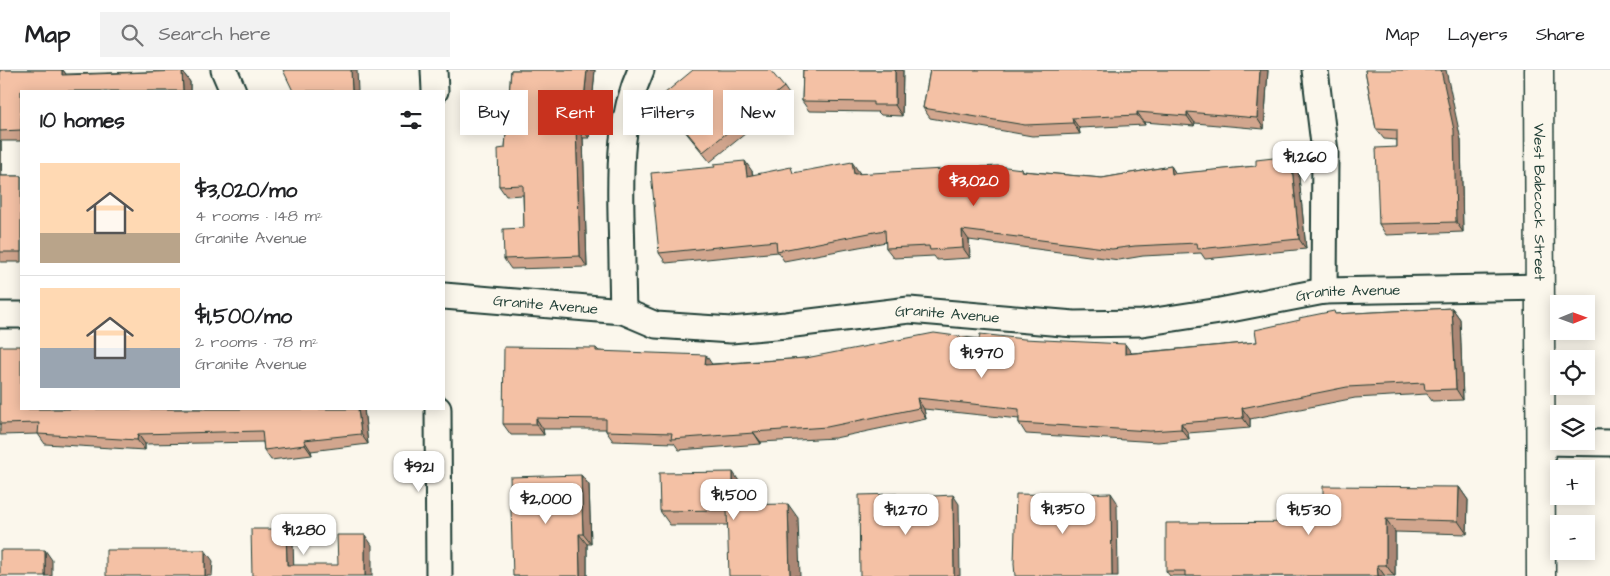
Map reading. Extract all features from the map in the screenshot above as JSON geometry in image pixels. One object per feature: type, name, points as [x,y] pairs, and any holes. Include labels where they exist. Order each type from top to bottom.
[{"type":"street","points":[[224,70],[234,90]]},
{"type":"street","points":[[434,70],[435,90]]},
{"type":"street","points":[[622,311],[620,162],[624,123],[629,102],[641,70]]},
{"type":"street","points":[[1315,70],[1325,152],[1324,291]]},
{"type":"street","name":"West Babcock Street","points":[[1539,70],[1541,576]]},
{"type":"street","name":"Granite Avenue","points":[[445,296],[622,311],[656,325],[731,330],[909,310],[1074,324],[1142,323],[1220,311],[1324,291],[1540,287]]},
{"type":"street","points":[[0,315],[20,315]]},
{"type":"street","points":[[438,410],[439,576]]},
{"type":"street","points":[[1541,442],[1610,443]]},
{"type":"building","points":[[0,70],[62,70],[62,75],[182,71],[183,90],[20,90],[20,130],[0,131]]},
{"type":"building","points":[[283,70],[351,70],[352,90],[293,90]]},
{"type":"building","points":[[511,70],[587,70],[585,90],[538,90],[538,135],[576,135],[580,256],[504,259],[503,229],[524,228],[523,185],[499,186],[498,149],[505,148],[506,135],[528,135],[528,90],[509,90]]},
{"type":"building","points":[[693,70],[770,70],[784,87],[780,90],[723,90],[724,135],[703,152],[689,135],[713,135],[713,90],[669,90]]},
{"type":"building","points":[[803,70],[895,70],[895,105],[873,105],[873,102],[802,101]]},
{"type":"building","points":[[930,70],[1260,70],[1257,118],[1187,112],[1187,116],[1137,112],[1137,115],[1072,118],[1073,123],[1025,125],[923,108]]},
{"type":"building","points":[[1365,70],[1441,70],[1454,130],[1456,222],[1379,224],[1376,148],[1397,147],[1397,130],[1376,129]]},
{"type":"building","points":[[1291,156],[1299,239],[1198,249],[1197,243],[1112,249],[962,230],[963,248],[930,250],[929,246],[886,248],[885,230],[777,251],[776,241],[659,253],[651,173],[715,167],[713,164],[745,161],[747,176],[791,167],[793,173],[852,162],[854,174],[998,166],[1022,169],[1021,171],[1102,178],[1171,166],[1172,174],[1256,166],[1256,160]]},
{"type":"building","points":[[0,176],[20,176],[20,252],[0,252]]},
{"type":"building","points":[[1452,308],[1456,389],[1425,390],[1424,383],[1347,387],[1242,408],[1243,418],[1181,423],[1181,429],[1150,431],[1019,423],[1019,409],[917,398],[919,408],[827,427],[671,439],[672,433],[606,431],[606,419],[536,418],[536,424],[503,424],[504,347],[596,348],[596,351],[706,355],[705,365],[806,358],[934,333],[979,339],[980,334],[1024,339],[1125,344],[1125,354],[1257,342],[1255,330],[1334,311],[1335,314]]},
{"type":"building","points":[[0,346],[20,346],[20,410],[358,410],[361,434],[304,440],[305,445],[264,450],[262,431],[138,434],[137,440],[38,434],[39,423],[0,424]]},
{"type":"building","points":[[733,472],[733,505],[788,504],[790,576],[729,576],[727,510],[660,511],[659,473]]},
{"type":"building","points":[[581,475],[583,534],[579,534],[580,576],[513,576],[510,477]]},
{"type":"building","points":[[1323,486],[1459,487],[1458,521],[1386,519],[1386,565],[1377,565],[1378,576],[1185,576],[1185,571],[1166,571],[1166,523],[1323,522]]},
{"type":"building","points":[[1111,493],[1112,576],[1015,576],[1016,494],[1071,495]]},
{"type":"building","points":[[897,494],[897,498],[953,495],[954,576],[860,576],[859,495]]},
{"type":"building","points":[[251,529],[286,529],[287,565],[338,565],[337,535],[365,535],[365,576],[252,576]]},
{"type":"building","points":[[0,550],[45,550],[45,576],[0,576]]},
{"type":"building","points":[[106,550],[205,550],[205,576],[106,576]]}]
